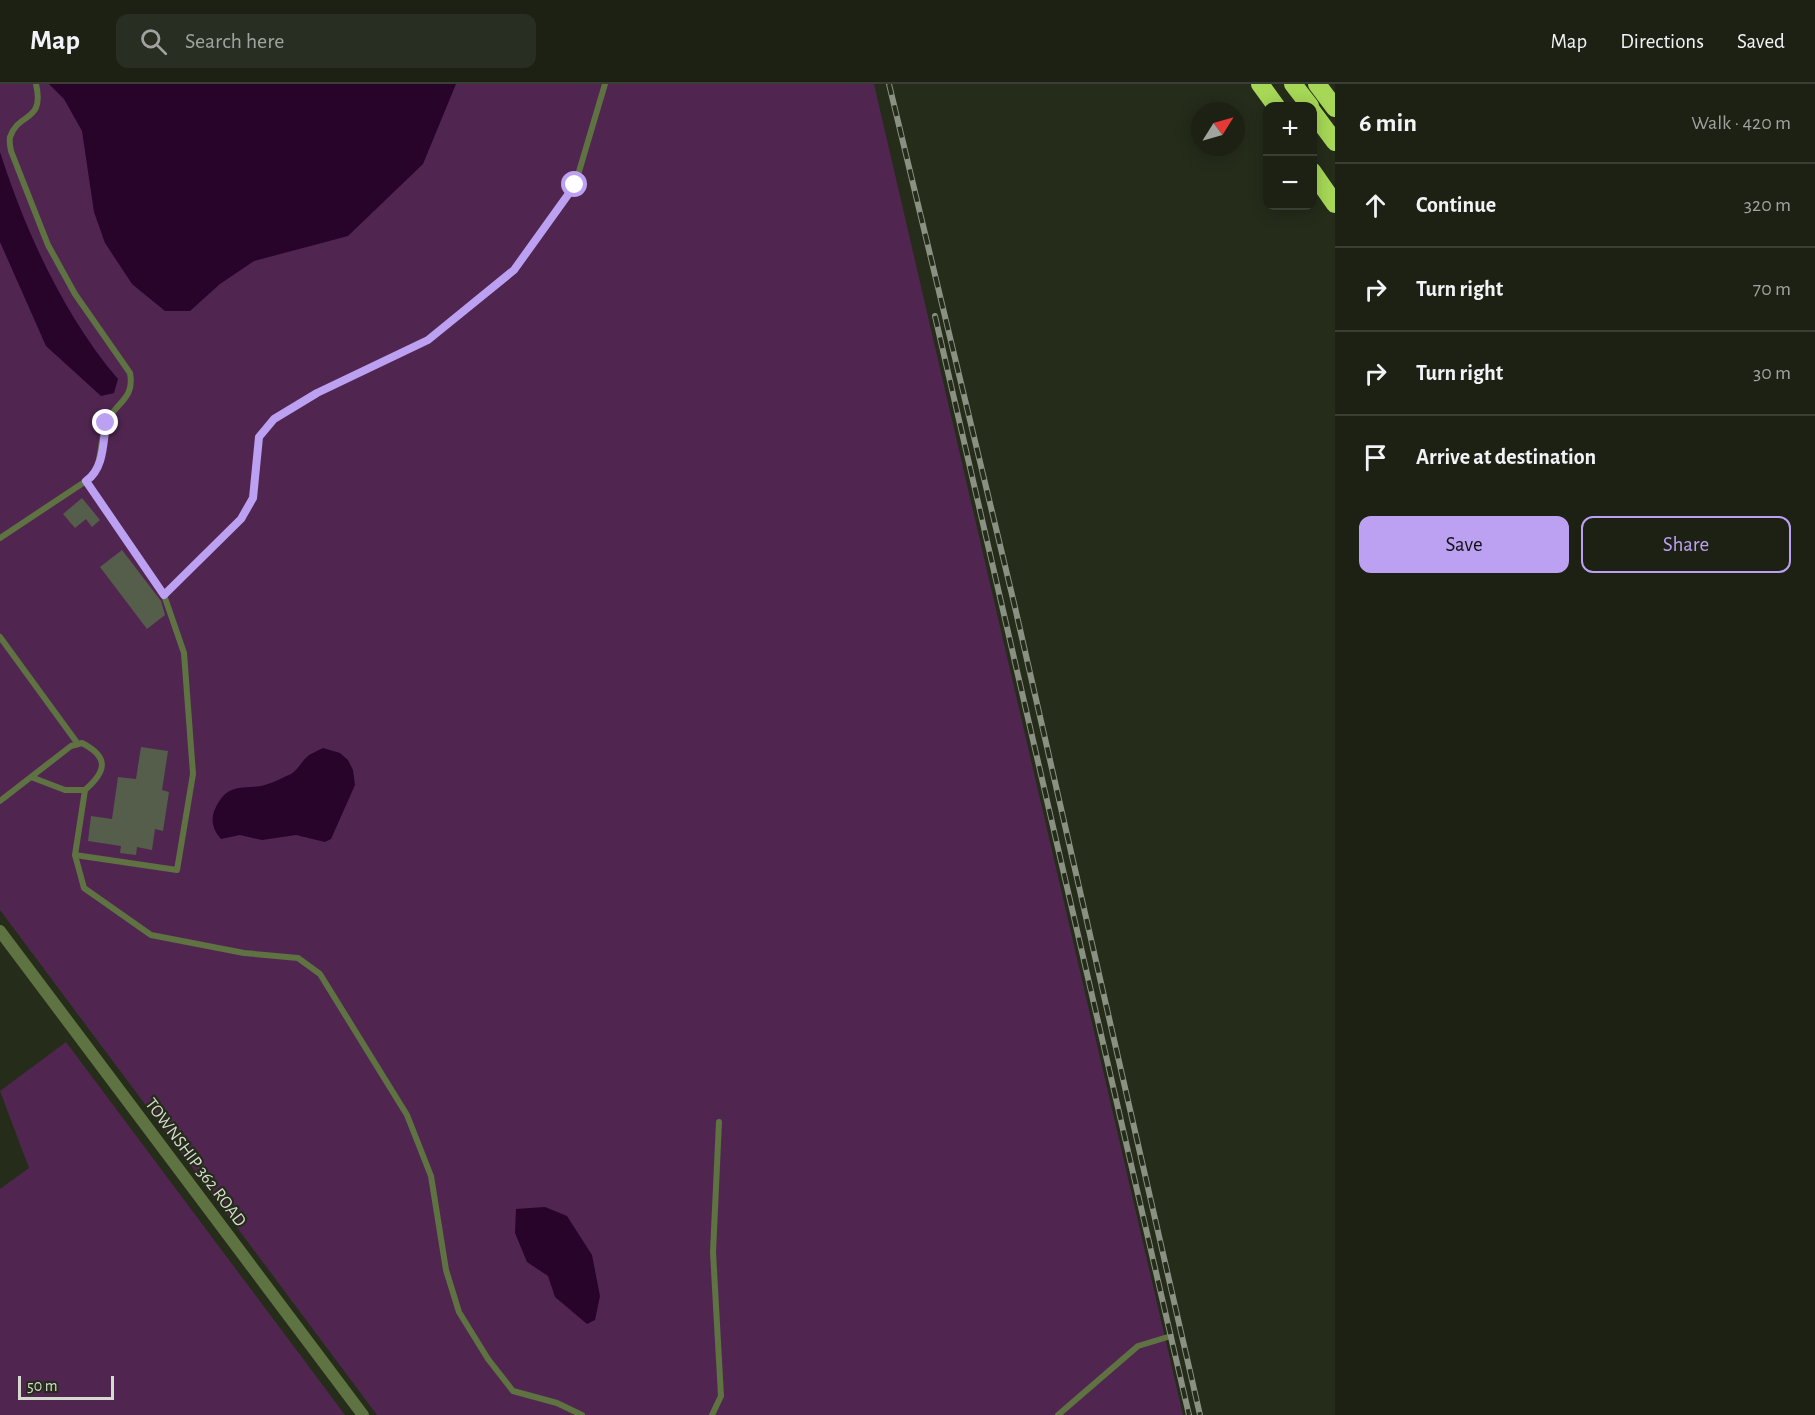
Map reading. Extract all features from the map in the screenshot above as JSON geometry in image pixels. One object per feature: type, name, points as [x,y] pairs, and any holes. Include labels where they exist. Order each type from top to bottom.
[{"type":"highway","points":[[1260,84],[1273,102]]},
{"type":"highway","points":[[1293,84],[1307,102]]},
{"type":"highway","points":[[1317,84],[1335,108]]},
{"type":"highway","points":[[1317,118],[1335,142]]},
{"type":"highway","points":[[1317,163],[1335,187]]},
{"type":"highway","points":[[1317,178],[1335,204]]},
{"type":"street","name":"TOWNSHIP 362 ROAD","points":[[0,931],[363,1415]]},
{"type":"lane","points":[[0,538],[92,477],[98,468],[106,423],[132,385],[130,373],[75,294],[48,245],[10,151],[9,138],[14,129],[37,107],[39,96],[36,84]]},
{"type":"lane","points":[[164,595],[241,519],[253,498],[259,437],[274,419],[317,393],[428,340],[514,270],[575,185],[605,84]]},
{"type":"lane","points":[[75,855],[177,870],[194,774],[183,653],[164,595],[86,481]]},
{"type":"lane","points":[[0,637],[78,744]]},
{"type":"lane","points":[[0,801],[71,746],[82,742],[97,751],[102,763],[97,779],[85,790],[75,855],[84,888],[151,935],[244,953],[298,958],[320,974],[406,1115],[432,1176],[446,1270],[459,1312],[488,1359],[513,1391],[557,1403],[582,1415]]},
{"type":"lane","points":[[31,777],[65,790],[85,790]]},
{"type":"lane","points":[[712,1415],[722,1396],[713,1252],[719,1122]]},
{"type":"lane","points":[[1058,1415],[1138,1346],[1171,1336]]},
{"type":"shaded area","points":[[0,84],[874,84],[1183,1415],[377,1415],[0,910]]},
{"type":"shaded area","points":[[49,84],[456,84],[423,164],[348,236],[254,261],[220,284],[190,311],[165,311],[132,284],[105,243],[94,212],[82,131],[64,99]]},
{"type":"shaded area","points":[[0,152],[21,212],[48,271],[80,328],[118,379],[114,393],[101,396],[46,346],[0,242]]},
{"type":"shaded area","points":[[323,748],[340,753],[348,760],[353,770],[355,785],[331,839],[325,842],[296,835],[262,840],[240,835],[221,839],[214,828],[213,817],[224,795],[234,789],[265,785],[291,774],[305,759]]},
{"type":"shaded area","points":[[66,1042],[345,1415],[0,1415],[0,1189],[29,1168],[0,1091]]},
{"type":"shaded area","points":[[545,1207],[567,1216],[592,1255],[600,1296],[595,1320],[587,1324],[555,1297],[548,1276],[527,1262],[515,1233],[516,1209]]},
{"type":"building","points":[[82,498],[100,520],[92,527],[86,519],[75,528],[63,514]]},
{"type":"building","points":[[122,550],[161,601],[165,615],[147,629],[100,567]]},
{"type":"building","points":[[141,747],[168,751],[162,790],[169,792],[163,831],[155,829],[152,850],[137,847],[136,855],[120,853],[121,846],[88,841],[91,816],[112,819],[118,777],[136,779]]},
{"type":"railway","points":[[889,84],[1014,603],[1200,1415]]},
{"type":"railway","points":[[935,316],[1189,1415]]},
{"type":"route","points":[[106,423],[98,468],[86,481],[164,595],[241,519],[253,498],[259,437],[274,419],[317,393],[428,340],[514,270],[575,185]]}]
